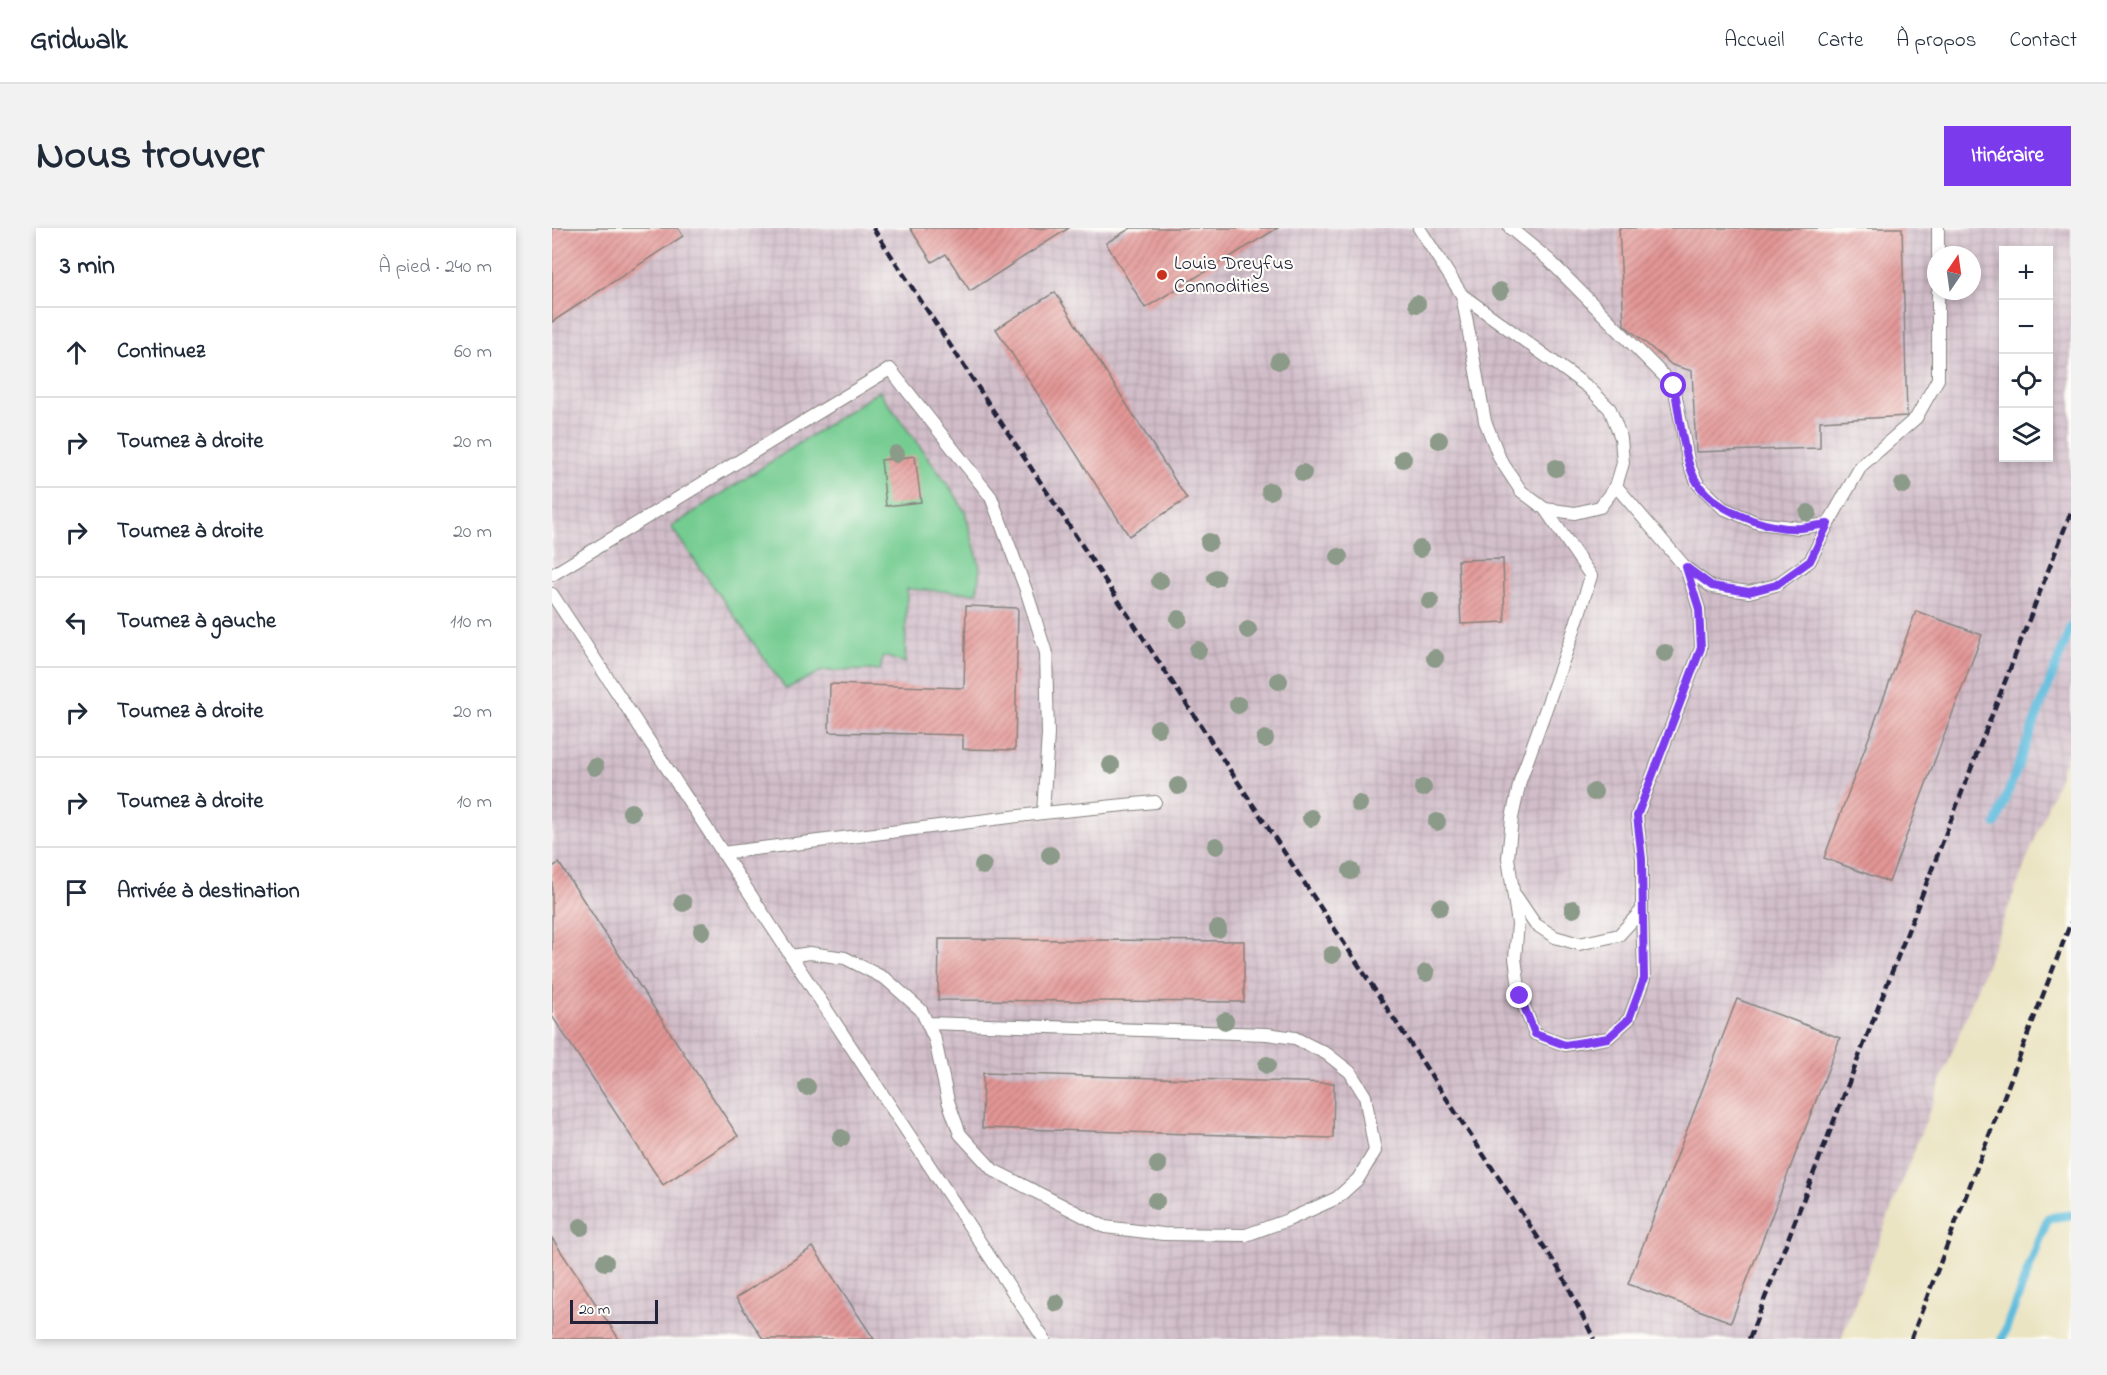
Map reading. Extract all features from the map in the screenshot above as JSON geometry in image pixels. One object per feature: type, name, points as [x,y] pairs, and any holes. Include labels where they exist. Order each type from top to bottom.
[{"type":"lane","points":[[1419,228],[1462,296],[1588,387],[1610,409],[1621,438],[1623,455],[1616,486],[1600,507],[1575,513],[1545,509]]},
{"type":"lane","points":[[1510,228],[1549,260],[1674,386],[1689,465],[1698,484],[1723,508],[1758,523],[1799,528],[1828,524]]},
{"type":"lane","points":[[1938,228],[1938,246]]},
{"type":"lane","points":[[1462,296],[1485,421],[1500,459],[1521,491],[1545,509],[1591,576],[1520,781],[1512,818],[1508,858],[1518,924],[1515,958],[1520,996],[1535,1034],[1565,1045],[1608,1038],[1629,1019],[1644,979],[1642,859],[1637,816],[1701,648],[1699,609],[1686,567]]},
{"type":"lane","points":[[1616,486],[1686,567],[1712,586],[1749,592],[1776,585],[1810,561],[1828,524],[1862,466],[1916,418],[1938,379],[1938,300]]},
{"type":"lane","points":[[552,575],[890,369],[991,497],[1026,590],[1046,653],[1048,734],[1043,813]]},
{"type":"lane","points":[[552,594],[1044,1339]]},
{"type":"lane","points":[[722,853],[1043,813],[1155,802]]},
{"type":"lane","points":[[1513,893],[1535,924],[1555,937],[1579,944],[1619,936],[1642,910]]},
{"type":"lane","points":[[791,956],[810,953],[845,958],[886,979],[921,1010],[928,1023],[935,1040],[948,1101],[960,1134],[993,1170],[1105,1227],[1163,1234],[1245,1235],[1288,1220],[1337,1198],[1359,1179],[1375,1151],[1365,1096],[1350,1072],[1327,1054],[1294,1038],[1267,1034],[928,1023]]},
{"type":"shaded area","points":[[552,228],[2071,228],[2071,746],[1841,1339],[552,1339]]},
{"type":"green space","points":[[879,391],[954,493],[965,512],[980,567],[977,593],[907,589],[905,663],[883,656],[880,670],[822,671],[786,689],[671,527]]},
{"type":"building","points":[[552,228],[678,228],[683,236],[552,322]]},
{"type":"building","points":[[910,228],[1069,228],[970,291],[946,254],[932,262]]},
{"type":"building","name":"Louis Dreyfus Connodities","points":[[1131,228],[1278,228],[1145,308],[1106,243]]},
{"type":"building","points":[[1619,228],[1902,228],[1907,416],[1820,421],[1820,448],[1696,452],[1692,371],[1672,365],[1624,325]]},
{"type":"building","points":[[1055,292],[1187,499],[1129,536],[996,329]]},
{"type":"building","points":[[915,456],[921,502],[886,506],[881,460]]},
{"type":"building","points":[[1503,559],[1505,622],[1461,624],[1458,560]]},
{"type":"building","points":[[966,606],[1018,608],[1015,750],[963,749],[963,735],[829,732],[830,684],[964,688]]},
{"type":"building","points":[[1916,611],[1982,635],[1889,882],[1824,858]]},
{"type":"building","points":[[559,863],[738,1136],[663,1185],[552,1016],[552,867]]},
{"type":"building","points":[[939,939],[1244,941],[1244,1002],[938,1000]]},
{"type":"building","points":[[1737,999],[1840,1038],[1731,1322],[1628,1284]]},
{"type":"building","points":[[983,1073],[1334,1083],[1333,1138],[982,1128]]},
{"type":"building","points":[[552,1238],[619,1339],[552,1339]]},
{"type":"building","points":[[813,1247],[874,1339],[763,1339],[736,1298]]},
{"type":"waterway","points":[[1996,824],[2071,626]]},
{"type":"waterway","points":[[2002,1339],[2048,1218],[2071,1215]]},
{"type":"railway","points":[[873,228],[1562,1274],[1594,1339]]},
{"type":"railway","points":[[1749,1339],[2071,512]]},
{"type":"railway","points":[[1911,1339],[2071,922]]},
{"type":"place","name":"Louis Dreyfus Connodities","points":[[1162,275]]},
{"type":"route","points":[[1520,996],[1535,1034],[1565,1045],[1608,1038],[1629,1019],[1644,979],[1642,859],[1637,816],[1701,648],[1699,609],[1686,567],[1712,586],[1749,592],[1776,585],[1810,561],[1828,524],[1799,528],[1758,523],[1723,508],[1698,484],[1689,465],[1674,386]]}]
